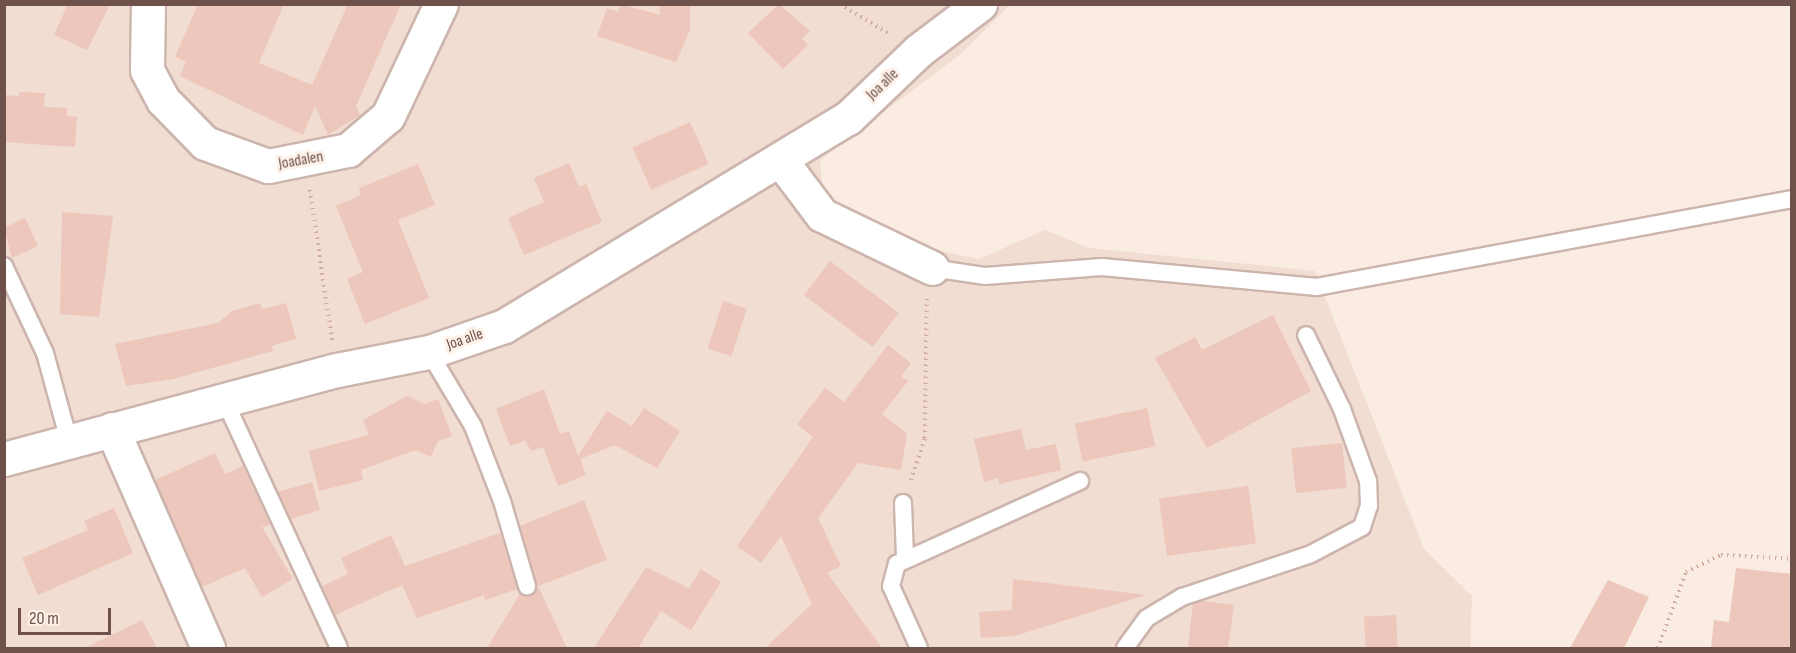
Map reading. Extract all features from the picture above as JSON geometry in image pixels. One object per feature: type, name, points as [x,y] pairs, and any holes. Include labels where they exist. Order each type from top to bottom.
[{"type":"street","name":"Joadalen","points":[[148,4],[147,70],[181,122],[205,143],[243,162],[303,163],[348,150],[388,116],[441,4]]},
{"type":"street","name":"Joa alle","points":[[4,459],[337,370],[429,352],[504,326],[782,162],[848,118],[918,51],[950,15],[980,4]]},
{"type":"street","points":[[782,162],[822,214],[932,268]]},
{"type":"street","points":[[112,429],[208,648]]},
{"type":"lane","points":[[932,268],[985,276],[1102,267],[1317,287],[1791,199]]},
{"type":"lane","points":[[4,266],[45,353],[69,441]]},
{"type":"lane","points":[[1125,648],[1147,618],[1182,597],[1320,550],[1362,527],[1369,506],[1368,481],[1342,409],[1306,335]]},
{"type":"lane","points":[[429,352],[473,426],[527,586]]},
{"type":"lane","points":[[224,399],[339,648]]},
{"type":"lane","points":[[919,648],[891,586],[892,574],[905,557],[1080,482]]},
{"type":"lane","points":[[903,503],[905,557]]},
{"type":"path","points":[[840,4],[918,51]]},
{"type":"path","points":[[303,163],[337,370]]},
{"type":"path","points":[[903,503],[925,438],[922,384],[932,268]]},
{"type":"path","points":[[1658,648],[1686,572],[1721,555],[1791,559]]},
{"type":"shaded area","points":[[4,5],[1010,5],[962,53],[820,160],[823,193],[893,241],[979,259],[1045,230],[1089,248],[1315,271],[1424,549],[1472,596],[1470,648],[5,648]]},
{"type":"building","points":[[68,4],[110,4],[87,50],[54,35]]},
{"type":"building","points":[[198,4],[284,4],[259,63],[312,85],[348,4],[401,4],[356,106],[360,115],[328,135],[315,106],[303,135],[180,76],[186,62],[175,57]]},
{"type":"building","points":[[620,4],[660,15],[660,4],[690,4],[690,30],[676,62],[597,36],[607,8],[618,12]]},
{"type":"building","points":[[779,4],[810,31],[802,39],[808,45],[783,69],[748,33]]},
{"type":"building","points":[[19,92],[45,93],[44,107],[67,108],[67,116],[77,117],[75,147],[4,142],[4,95],[19,96]]},
{"type":"building","points":[[690,122],[709,164],[651,190],[632,148]]},
{"type":"building","points":[[569,163],[579,187],[586,184],[602,222],[524,255],[508,218],[544,202],[534,178]]},
{"type":"building","points":[[418,164],[435,205],[398,220],[429,298],[365,324],[347,279],[363,272],[336,206],[361,195],[359,188]]},
{"type":"building","points":[[62,212],[113,216],[99,317],[60,314]]},
{"type":"building","points":[[25,218],[38,246],[12,258],[4,228]]},
{"type":"building","points":[[830,261],[899,313],[873,347],[804,295]]},
{"type":"building","points":[[723,301],[747,309],[731,356],[708,349]]},
{"type":"building","points":[[260,303],[262,309],[286,303],[296,339],[272,346],[273,351],[173,379],[126,386],[115,344],[218,323],[232,311]]},
{"type":"building","points":[[1273,315],[1311,391],[1207,448],[1155,358],[1195,337],[1202,350]]},
{"type":"building","points":[[888,345],[911,363],[901,376],[908,381],[882,414],[907,434],[901,470],[858,463],[818,518],[841,566],[827,573],[882,648],[765,648],[812,604],[781,536],[761,563],[737,546],[813,437],[797,424],[825,388],[844,402]]},
{"type":"building","points":[[544,389],[560,434],[569,431],[578,456],[607,411],[632,426],[644,408],[680,431],[657,468],[615,445],[580,459],[586,475],[558,486],[543,447],[531,451],[525,440],[510,446],[496,409]]},
{"type":"building","points":[[407,396],[425,404],[438,399],[452,436],[438,441],[431,457],[416,450],[361,470],[363,480],[319,491],[309,451],[369,435],[363,420]]},
{"type":"building","points":[[1147,408],[1155,446],[1083,462],[1075,423]]},
{"type":"building","points":[[1021,429],[1026,450],[1056,444],[1061,470],[999,484],[998,478],[984,482],[974,439]]},
{"type":"building","points":[[1342,443],[1347,488],[1296,493],[1291,448]]},
{"type":"building","points":[[215,453],[225,474],[243,466],[270,525],[262,527],[293,579],[262,597],[245,568],[202,587],[155,480]]},
{"type":"building","points":[[312,482],[320,510],[291,519],[278,492]]},
{"type":"building","points":[[1248,486],[1256,543],[1167,556],[1159,499]]},
{"type":"building","points":[[584,500],[607,560],[538,586],[567,648],[487,648],[520,594],[529,596],[537,589],[520,526]]},
{"type":"building","points":[[114,508],[133,553],[38,595],[22,558],[88,530],[84,521]]},
{"type":"building","points":[[500,533],[517,589],[485,600],[484,595],[417,618],[402,585],[335,615],[322,586],[348,574],[341,558],[391,535],[405,566]]},
{"type":"building","points":[[646,567],[689,588],[701,569],[721,582],[691,630],[661,611],[638,648],[594,648]]},
{"type":"building","points":[[1736,568],[1791,574],[1791,648],[1711,648],[1714,620],[1729,622]]},
{"type":"building","points":[[1013,579],[1146,595],[1014,636],[981,638],[979,612],[1012,610]]},
{"type":"building","points":[[1608,580],[1649,597],[1624,648],[1570,648]]},
{"type":"building","points":[[1202,601],[1234,605],[1228,648],[1188,648],[1193,604]]},
{"type":"building","points":[[1396,615],[1398,648],[1366,648],[1364,617]]},
{"type":"building","points":[[142,620],[157,648],[85,648]]}]
